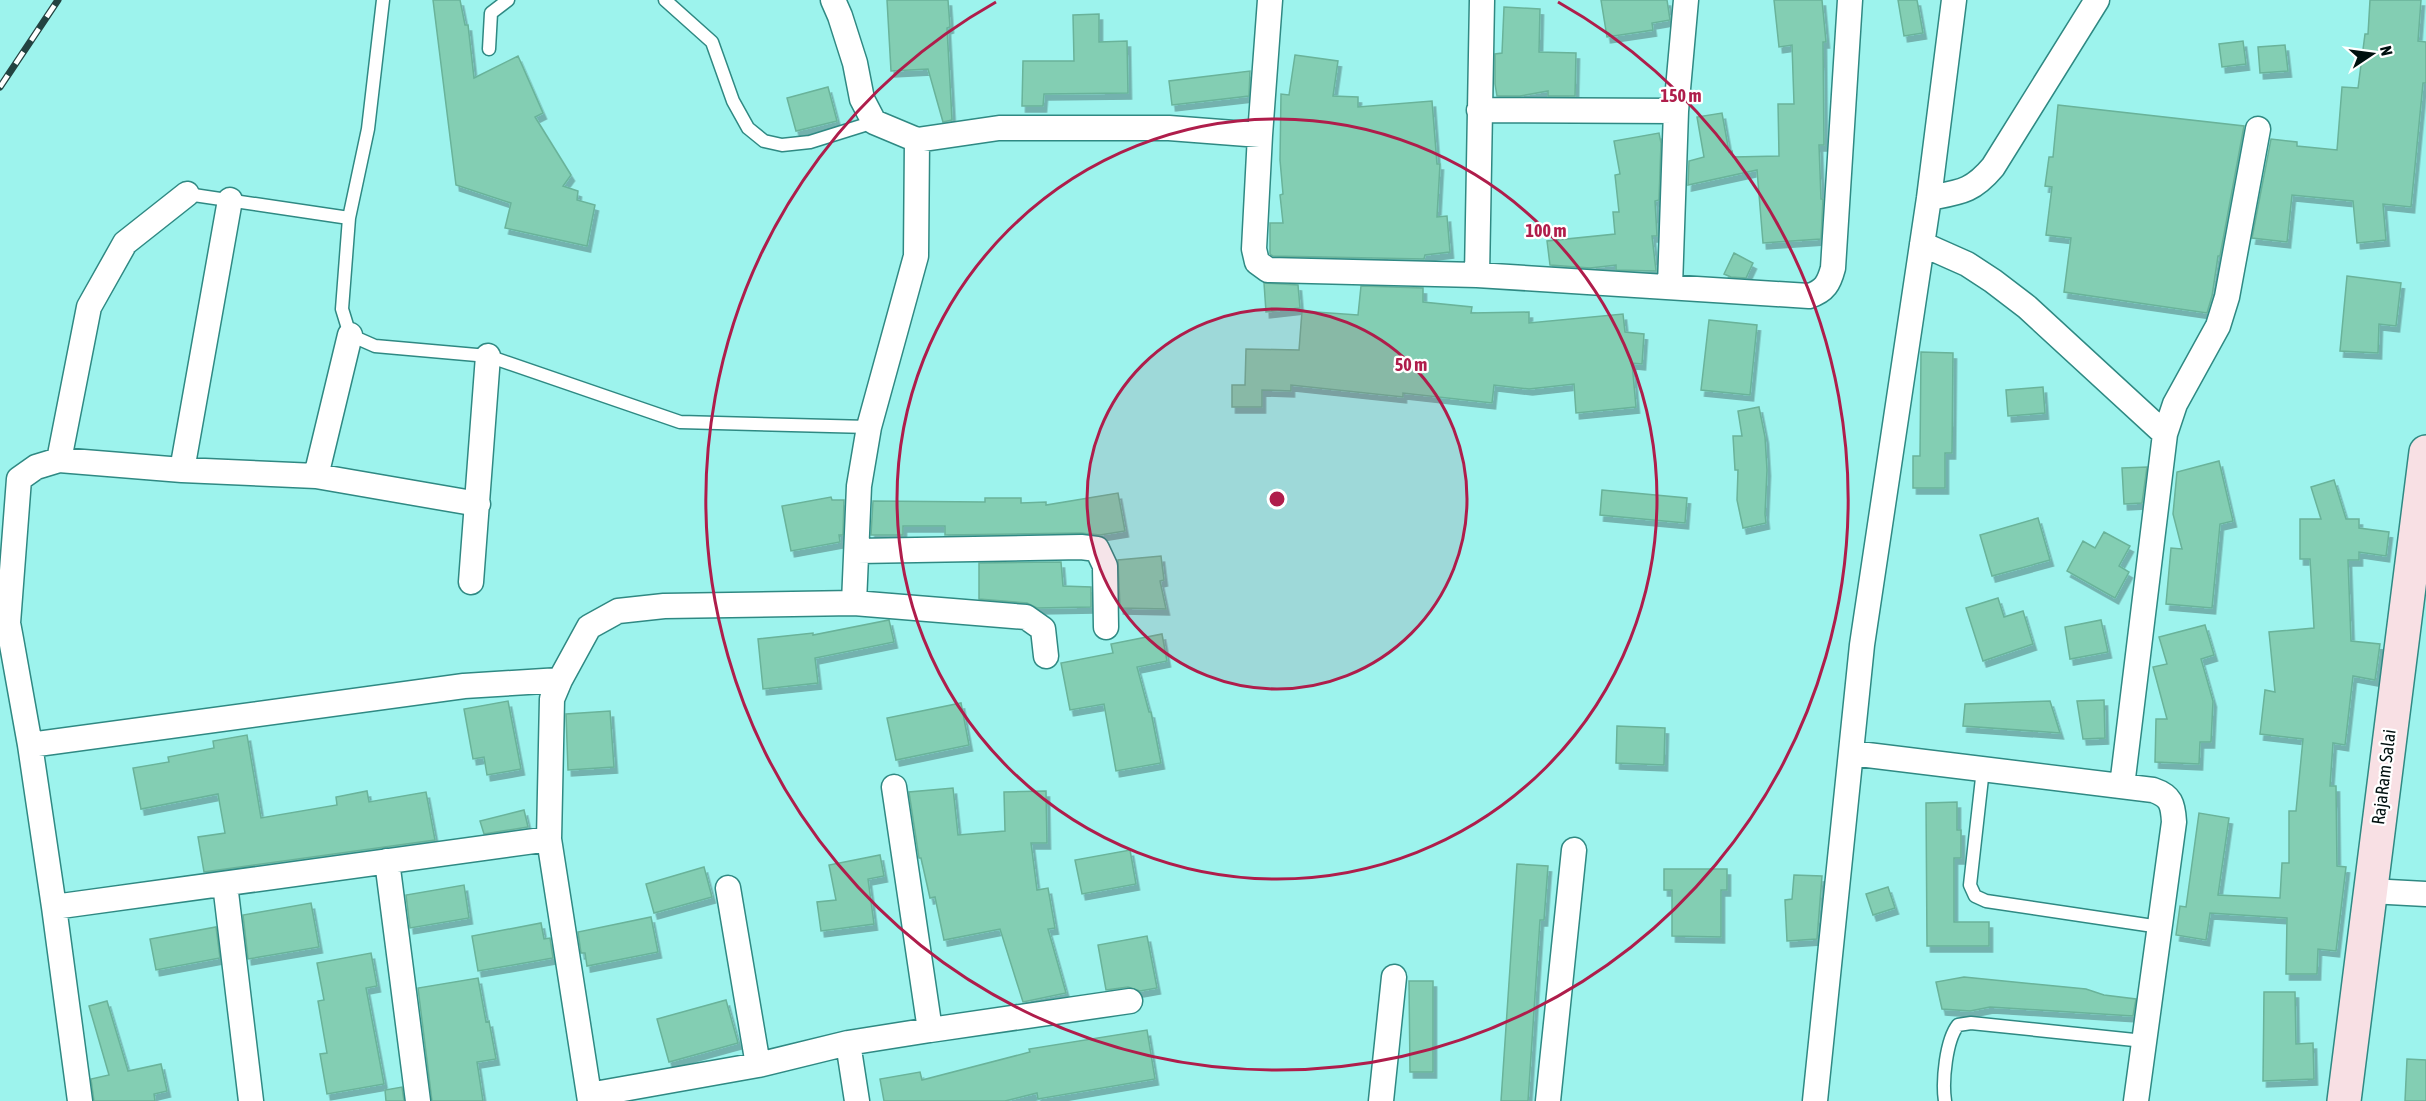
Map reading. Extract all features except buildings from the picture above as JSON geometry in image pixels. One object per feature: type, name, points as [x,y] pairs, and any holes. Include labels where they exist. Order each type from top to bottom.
[{"type":"street","points":[[833,0],[855,63],[862,99],[874,122],[917,140],[999,128],[1169,128],[1260,135]]},
{"type":"street","points":[[1270,0],[1254,249],[1257,262],[1268,270],[1477,275],[1809,296],[1820,292],[1829,283],[1833,268],[1850,0]]},
{"type":"street","points":[[1477,275],[1482,0]]},
{"type":"street","points":[[1670,286],[1676,111],[1686,0]]},
{"type":"street","points":[[1815,1101],[1862,645],[1929,198],[1954,0]]},
{"type":"street","points":[[1929,198],[1959,192],[1978,184],[1986,175],[2097,0]]},
{"type":"street","points":[[1479,110],[1676,111]]},
{"type":"street","points":[[2122,786],[2165,434],[2175,404],[2218,326],[2227,297],[2258,129]]},
{"type":"street","points":[[854,603],[859,486],[869,427],[916,256],[917,140]]},
{"type":"street","points":[[59,460],[89,307],[125,243],[187,194]]},
{"type":"street","points":[[183,470],[230,200]]},
{"type":"street","points":[[1922,244],[1967,264],[1993,281],[2027,308],[2165,434]]},
{"type":"street","points":[[316,476],[350,335]]},
{"type":"street","points":[[471,582],[488,356]]},
{"type":"street","name":"RajaRam Salai","points":[[2344,1101],[2370,891],[2417,583],[2426,452]]},
{"type":"street","points":[[80,1101],[30,745],[4,619],[19,479],[36,467],[59,460],[183,470],[316,476],[478,504]]},
{"type":"street","points":[[858,551],[1081,547],[1097,549],[1105,566],[1106,627]]},
{"type":"street","points":[[1046,656],[1043,629],[1026,617],[854,603],[664,606],[618,611],[590,627],[552,699],[549,839],[590,1098],[758,1065],[848,1043],[1130,1001]]},
{"type":"street","points":[[30,745],[464,686],[560,680]]},
{"type":"street","points":[[1851,753],[2153,790],[2165,794],[2173,804],[2174,822],[2136,1101]]},
{"type":"street","points":[[894,786],[930,1030]]},
{"type":"street","points":[[54,907],[549,839]]},
{"type":"street","points":[[1548,1101],[1574,850]]},
{"type":"street","points":[[387,861],[418,1101]]},
{"type":"street","points":[[225,884],[251,1101]]},
{"type":"street","points":[[728,888],[758,1065]]},
{"type":"street","points":[[2370,891],[2426,894]]},
{"type":"street","points":[[1381,1101],[1394,977]]},
{"type":"street","points":[[848,1043],[857,1101]]},
{"type":"lane","points":[[383,0],[368,129],[349,218],[342,309],[350,335],[375,346],[488,356],[680,422],[869,427]]},
{"type":"lane","points":[[489,49],[491,13],[508,0]]},
{"type":"lane","points":[[665,0],[712,42],[738,110],[748,128],[764,141],[783,145],[810,142],[874,122]]},
{"type":"lane","points":[[187,194],[349,218]]},
{"type":"lane","points":[[1983,769],[1970,885],[1975,896],[1986,901],[2160,927]]},
{"type":"lane","points":[[1945,1101],[1949,1043],[1952,1032],[1958,1024],[1971,1023],[2144,1041]]},
{"type":"railway","points":[[0,87],[58,0]]}]
